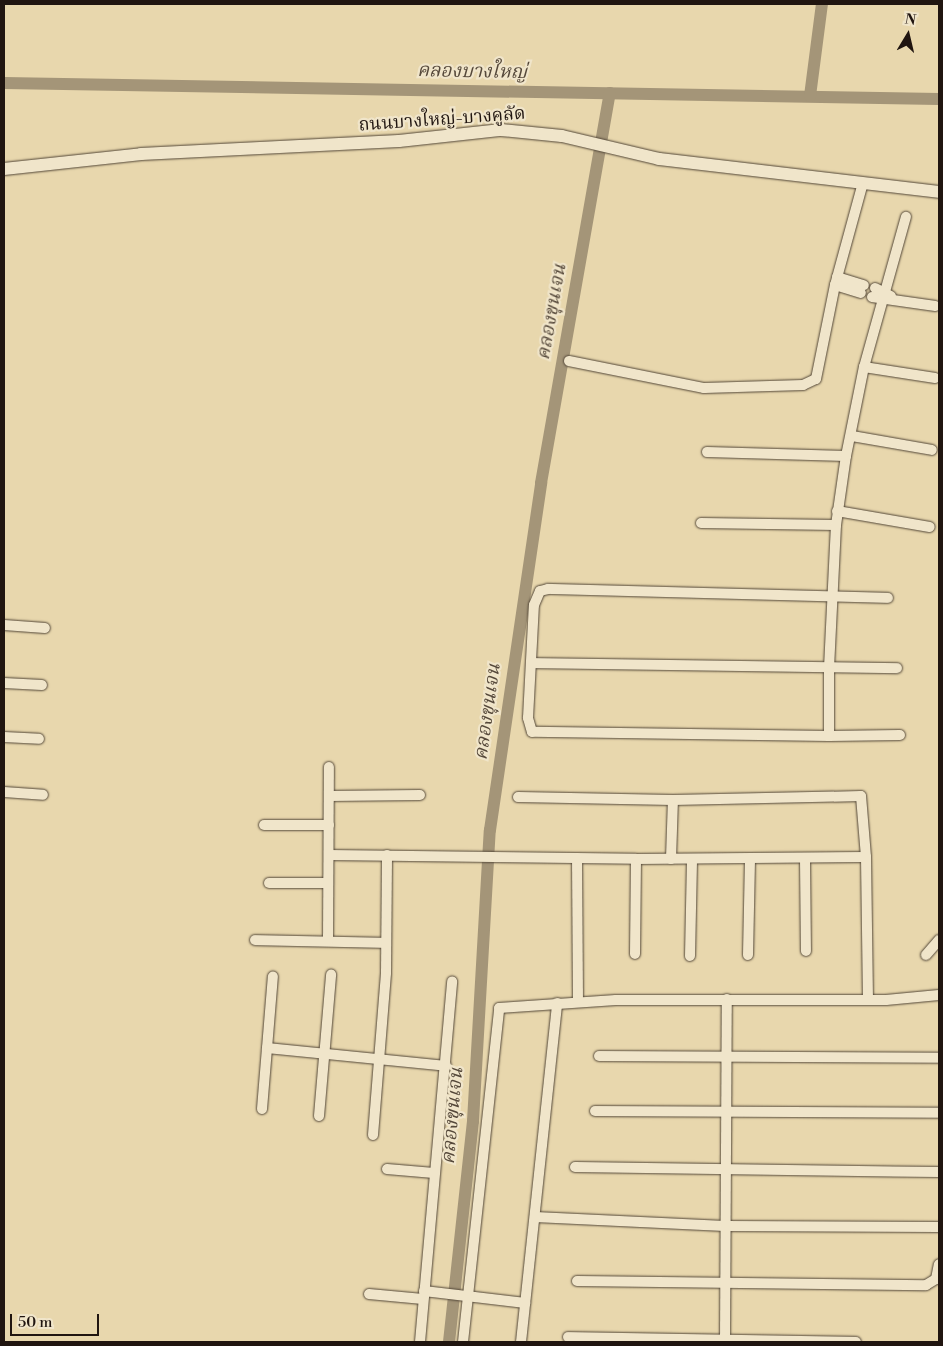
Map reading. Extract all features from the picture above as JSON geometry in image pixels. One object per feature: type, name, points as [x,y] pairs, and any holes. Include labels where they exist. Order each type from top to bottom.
[{"type":"street","name":"ถนนบางใหญ่-บางคูลัด","points":[[4,170],[117,156],[399,141],[501,130],[531,131],[616,148],[659,159],[862,186],[939,192]]},
{"type":"street","points":[[569,362],[694,388],[803,385],[816,379],[836,281],[862,186]]},
{"type":"street","points":[[829,736],[829,668],[836,526],[846,456],[852,436],[864,367],[906,217]]},
{"type":"street","points":[[836,281],[862,289]]},
{"type":"street","points":[[873,292],[896,299],[935,306]]},
{"type":"street","points":[[864,367],[936,378]]},
{"type":"street","points":[[852,436],[932,450]]},
{"type":"street","points":[[707,452],[846,456]]},
{"type":"street","points":[[838,511],[930,527]]},
{"type":"street","points":[[701,523],[836,526]]},
{"type":"street","points":[[888,598],[548,589],[540,591],[534,605],[528,718],[532,732],[829,736],[900,735]]},
{"type":"street","points":[[4,625],[46,628]]},
{"type":"street","points":[[532,663],[897,668]]},
{"type":"street","points":[[4,683],[42,686]]},
{"type":"street","points":[[4,737],[39,739]]},
{"type":"street","points":[[328,941],[329,767]]},
{"type":"street","points":[[4,792],[43,795]]},
{"type":"street","points":[[330,796],[420,795]]},
{"type":"street","points":[[518,798],[673,800],[861,796],[866,857],[868,1000]]},
{"type":"street","points":[[671,859],[673,800]]},
{"type":"street","points":[[264,825],[330,825]]},
{"type":"street","points":[[328,855],[750,860],[866,857]]},
{"type":"street","points":[[373,1135],[381,1058],[386,943],[387,855]]},
{"type":"street","points":[[577,858],[578,1001]]},
{"type":"street","points":[[635,954],[636,859]]},
{"type":"street","points":[[690,956],[692,859]]},
{"type":"street","points":[[748,955],[750,860]]},
{"type":"street","points":[[805,860],[806,951]]},
{"type":"street","points":[[269,883],[328,883]]},
{"type":"street","points":[[255,940],[386,943]]},
{"type":"street","points":[[926,955],[939,940]]},
{"type":"street","points":[[319,1116],[326,1052],[331,975]]},
{"type":"street","points":[[262,1109],[273,976]]},
{"type":"street","points":[[420,1342],[434,1173],[446,1066],[452,981]]},
{"type":"street","points":[[463,1342],[465,1296],[496,1013],[499,1008],[578,1001],[868,1000],[939,995]]},
{"type":"street","points":[[725,1341],[725,1056],[727,999]]},
{"type":"street","points":[[521,1342],[557,1003]]},
{"type":"street","points":[[267,1048],[326,1052],[446,1066]]},
{"type":"street","points":[[599,1056],[939,1058]]},
{"type":"street","points":[[595,1111],[725,1114],[939,1114]]},
{"type":"street","points":[[575,1167],[939,1172]]},
{"type":"street","points":[[387,1169],[434,1173]]},
{"type":"street","points":[[535,1217],[725,1226],[939,1227]]},
{"type":"street","points":[[577,1281],[926,1284],[936,1279],[939,1264]]},
{"type":"street","points":[[369,1294],[424,1295],[436,1293],[525,1303]]},
{"type":"street","points":[[568,1337],[591,1340],[856,1342]]},
{"type":"waterway","points":[[810,96],[822,4]]},
{"type":"waterway","name":"คลองบางใหญ่","points":[[4,83],[939,99]]},
{"type":"waterway","name":"คลองขุนเจน","points":[[449,1342],[473,1121],[490,830],[541,483],[610,93]]}]
